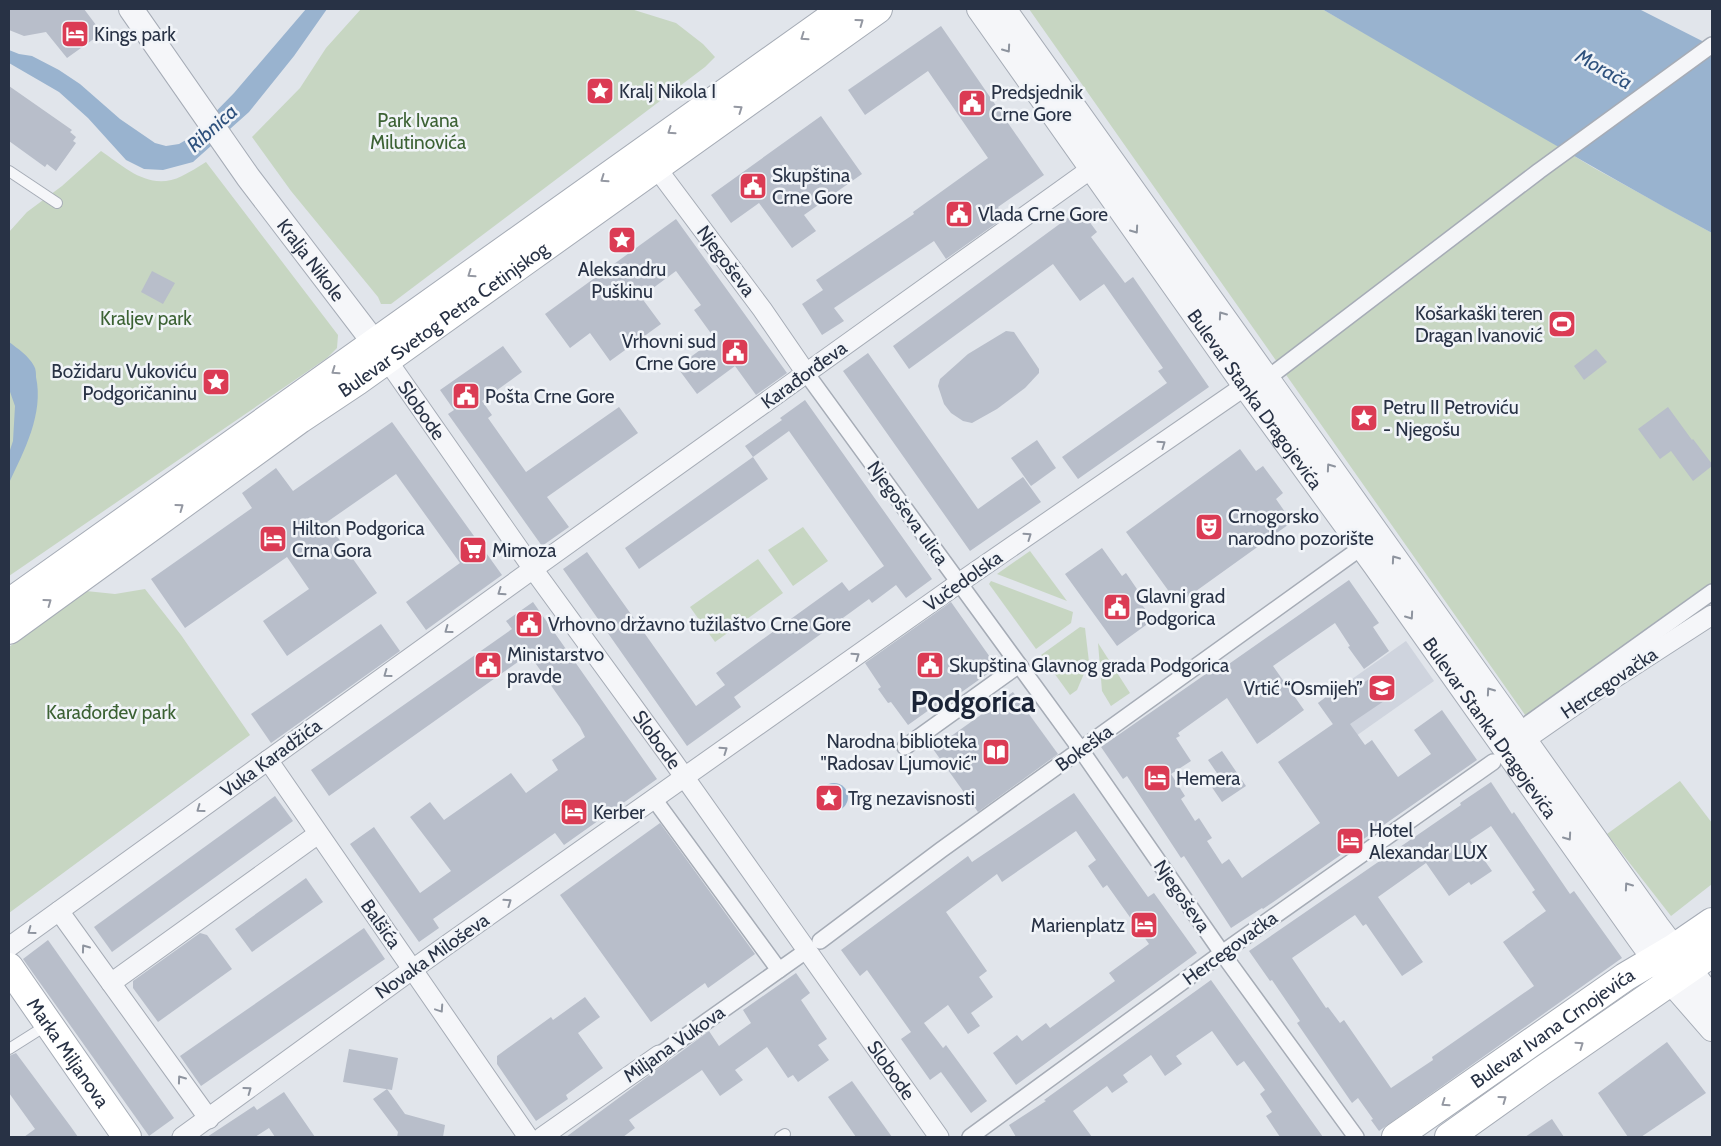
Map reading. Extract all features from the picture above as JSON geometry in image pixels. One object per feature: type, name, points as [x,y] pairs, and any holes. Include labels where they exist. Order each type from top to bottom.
[{"type":"main road","name":"Bulevar Svetog Petra Cetinjskog","points":[[650,159],[843,9]]},
{"type":"main road","name":"Bulevar Svetog Petra Cetinjskog","points":[[9,603],[381,351],[650,159],[878,9]]},
{"type":"main road","name":"Bulevar Svetog Petra Cetinjskog","points":[[9,630],[300,419],[381,351]]},
{"type":"main road","name":"Bulevar Ivana Crnojevića","points":[[1449,1137],[1672,965],[1712,922]]},
{"type":"main road","name":"Bulevar Ivana Crnojevića","points":[[1396,1137],[1625,977],[1712,953]]},
{"type":"main road","name":"Marka Miljanova","points":[[9,967],[127,1137]]},
{"type":"street","name":"Kralja Nikole","points":[[131,9],[248,177],[381,351]]},
{"type":"street","name":"Bulevar Stanka Dragojevića","points":[[979,9],[1244,386],[1370,541]]},
{"type":"street","name":"Bulevar Stanka Dragojevića","points":[[1004,9],[1092,168],[1370,541],[1672,965]]},
{"type":"street","points":[[1278,371],[1539,172],[1712,45]]},
{"type":"street","name":"Njegoševa","points":[[650,159],[762,309],[806,373]]},
{"type":"street","name":"Karađorđeva","points":[[533,569],[1092,168]]},
{"type":"street","name":"Slobode","points":[[381,351],[533,569],[684,778],[813,946],[939,1137]]},
{"type":"street","name":"Njegoševa ulica","points":[[806,373],[1081,750]]},
{"type":"street","name":"Vučedolska","points":[[684,778],[959,583],[1244,386]]},
{"type":"street","name":"Bokeška","points":[[813,946],[941,850],[1370,541]]},
{"type":"street","name":"Vuka Karadžića","points":[[9,947],[533,569]]},
{"type":"street","points":[[1513,744],[1712,592]]},
{"type":"street","name":"Hercegovačka","points":[[970,1137],[1513,744],[1711,618]]},
{"type":"street","points":[[905,747],[1019,665]]},
{"type":"street","name":"Njegoševa","points":[[1081,750],[1222,953],[1356,1137]]},
{"type":"street","name":"Balšića","points":[[268,760],[528,1137]]},
{"type":"street","name":"Novaka Miloševa","points":[[182,1137],[413,969],[684,778]]},
{"type":"street","points":[[654,799],[779,970]]},
{"type":"street","points":[[111,983],[318,834]]},
{"type":"street","points":[[59,911],[209,1119]]},
{"type":"street","name":"Miljana Vukova","points":[[542,1137],[813,946]]},
{"type":"street","points":[[1672,965],[1712,999]]},
{"type":"street","points":[[1672,965],[1712,1029]]},
{"type":"lane","points":[[9,171],[57,203]]},
{"type":"lane","points":[[9,1049],[48,1024]]},
{"type":"shaded area","name":"Vrtić “Osmijeh”","points":[[1406,641],[1434,681],[1346,743],[1318,703]]},
{"type":"green space","name":"Park Ivana Milutinovića","points":[[361,9],[631,9],[676,23],[703,44],[715,57],[705,67],[391,304],[381,304],[378,297],[291,191],[252,137],[300,88],[326,48]]},
{"type":"green space","points":[[1029,9],[1322,9],[1480,99],[1594,168],[1712,233],[1712,586],[1528,719]]},
{"type":"green space","name":"Kraljev park","points":[[101,151],[129,171],[149,180],[170,180],[182,176],[206,162],[338,335],[337,348],[327,358],[9,576],[9,232],[27,212],[62,186]]},
{"type":"green space","points":[[803,527],[828,561],[793,586],[768,550]]},
{"type":"green space","points":[[1030,551],[1067,601],[997,574]]},
{"type":"green space","points":[[758,559],[783,593],[715,642],[690,607]]},
{"type":"green space","points":[[991,581],[1073,612],[1071,623],[1036,649],[989,584]]},
{"type":"green space","name":"Karađorđev park","points":[[145,589],[181,635],[250,735],[9,913],[9,647],[86,591],[115,594]]},
{"type":"green space","points":[[1080,627],[1085,628],[1089,662],[1077,690],[1070,695],[1041,655]]},
{"type":"green space","points":[[1098,643],[1130,693],[1111,706],[1102,691]]},
{"type":"green space","points":[[1680,781],[1712,823],[1712,884],[1671,916],[1607,834]]},
{"type":"water","name":"Ribnica","points":[[306,9],[327,9],[294,56],[249,112],[193,162],[163,170],[144,169],[126,160],[88,118],[59,92],[9,63],[9,50],[32,56],[59,70],[80,84],[120,119],[155,143],[166,146],[179,144],[191,137],[234,93]]},
{"type":"water","name":"Morača","points":[[1322,9],[1639,9],[1712,46],[1712,233],[1565,151]]},
{"type":"water","points":[[9,342],[32,362],[36,372],[38,391],[35,418],[31,432],[9,483],[9,453],[13,441],[15,406],[9,389]]},
{"type":"water","points":[[834,783],[844,787],[848,797],[844,807],[834,811],[824,807],[820,797],[824,787]]},
{"type":"building","name":"Kings park","points":[[9,9],[84,9],[102,33],[67,58],[46,32],[24,36],[9,30]]},
{"type":"building","points":[[941,26],[1044,175],[998,207],[1005,217],[946,259],[934,241],[834,308],[844,321],[822,335],[802,304],[823,290],[816,280],[914,214],[913,212],[988,158],[928,71],[865,115],[848,90]]},
{"type":"building","points":[[9,86],[72,130],[70,132],[76,137],[73,141],[76,143],[56,171],[47,164],[45,167],[9,141]]},
{"type":"building","points":[[821,116],[862,174],[804,215],[816,231],[792,248],[759,203],[731,223],[711,195]]},
{"type":"building","points":[[1080,209],[1097,232],[1091,237],[1125,283],[1133,277],[1209,387],[1078,479],[1062,457],[1167,383],[1158,371],[1163,368],[1104,284],[1080,301],[1053,264],[909,369],[893,346]]},
{"type":"building","points":[[676,219],[787,373],[756,395],[735,366],[697,394],[677,367],[715,339],[694,310],[701,305],[676,271],[641,297],[661,324],[610,361],[590,333],[570,348],[545,314]]},
{"type":"building","points":[[152,271],[175,283],[163,304],[141,292]]},
{"type":"building","points":[[1006,331],[1014,332],[1039,369],[1039,373],[1025,388],[997,409],[972,423],[963,421],[951,413],[944,404],[938,386],[940,379],[968,354]]},
{"type":"building","points":[[503,346],[522,372],[482,401],[492,415],[488,418],[526,472],[619,407],[638,433],[547,497],[569,527],[542,546],[448,414],[454,410],[440,390]]},
{"type":"building","points":[[1596,349],[1607,362],[1584,380],[1574,366]]},
{"type":"building","points":[[868,353],[978,509],[1023,477],[1041,502],[970,551],[843,371]]},
{"type":"building","points":[[805,400],[932,579],[906,598],[896,585],[872,603],[869,599],[734,697],[741,707],[687,746],[563,569],[587,552],[696,706],[725,685],[716,673],[842,582],[849,591],[884,566],[789,431],[753,457],[745,446],[782,420],[780,418]]},
{"type":"building","points":[[1668,407],[1712,464],[1693,481],[1671,451],[1660,459],[1638,429]]},
{"type":"building","name":"Hilton Podgorica Crna Gora","points":[[392,422],[502,575],[426,630],[406,602],[460,563],[396,474],[327,522],[377,593],[287,656],[263,621],[309,589],[287,557],[185,628],[151,579],[252,508],[242,493],[276,468],[293,491]]},
{"type":"building","points":[[1037,440],[1056,468],[1031,486],[1011,458]]},
{"type":"building","name":"Crnogorsko narodno pozorište","points":[[1240,449],[1256,471],[1263,466],[1283,493],[1276,499],[1292,522],[1178,604],[1126,532]]},
{"type":"building","points":[[753,457],[768,479],[639,569],[625,548]]},
{"type":"building","name":"Glavni grad Podgorica","points":[[1102,548],[1122,576],[1126,573],[1139,592],[1135,595],[1153,620],[1117,646],[1065,574]]},
{"type":"building","points":[[1349,580],[1379,623],[1373,627],[1389,651],[1364,669],[1348,647],[1350,646],[1335,623],[1273,666],[1304,710],[1257,744],[1227,698],[1178,733],[1180,736],[1176,738],[1191,761],[1171,774],[1185,796],[1181,799],[1195,821],[1199,818],[1212,838],[1207,841],[1222,864],[1229,859],[1242,878],[1320,823],[1278,762],[1333,724],[1318,703],[1330,694],[1335,702],[1372,677],[1387,699],[1350,724],[1365,745],[1372,740],[1398,777],[1431,754],[1414,730],[1442,710],[1477,760],[1263,909],[1231,928],[1184,856],[1181,858],[1127,776],[1123,779],[1101,747],[1213,669],[1216,673]]},
{"type":"building","points":[[533,602],[657,779],[564,845],[555,833],[433,919],[439,928],[419,942],[350,844],[374,827],[420,893],[451,871],[410,817],[430,802],[444,820],[511,773],[526,793],[558,770],[552,760],[585,737],[580,727],[529,654],[329,796],[311,770],[512,629],[506,621]]},
{"type":"building","name":"Skupština Glavnog grada Podgorica","points":[[951,602],[997,667],[932,713],[929,710],[908,725],[891,702],[888,703],[878,689],[881,687],[865,663]]},
{"type":"building","points":[[381,624],[400,651],[271,743],[251,714]]},
{"type":"building","name":"Narodna biblioteka \"Radosav Ljumović\"","points":[[1013,692],[1058,754],[978,812],[933,749]]},
{"type":"building","points":[[1222,751],[1246,786],[1222,802],[1209,783],[1219,776],[1208,760]]},
{"type":"building","points":[[1491,782],[1512,814],[1514,812],[1570,894],[1574,891],[1622,958],[1379,1131],[1358,1098],[1352,1103],[1297,1023],[1300,1021],[1272,980],[1270,981],[1249,951],[1461,805],[1460,803]],"holes":[[[1491,826],[1535,890],[1532,892],[1546,911],[1503,942],[1534,986],[1432,1057],[1433,1060],[1391,1088],[1344,1020],[1340,1023],[1328,1007],[1326,1008],[1292,958],[1355,915],[1363,926],[1366,924],[1402,976],[1423,962],[1378,897],[1426,863],[1449,896],[1469,882],[1471,885],[1492,871],[1470,840]]]},
{"type":"building","points":[[1074,793],[1148,897],[1154,893],[1197,953],[1016,1085],[993,1053],[1017,1035],[1022,1041],[1046,1023],[1050,1028],[1115,981],[1109,973],[1149,944],[1107,885],[1103,888],[1088,866],[1096,860],[1076,831],[1002,882],[997,874],[946,912],[987,971],[979,977],[993,997],[971,1013],[980,1026],[968,1034],[948,1005],[924,1023],[943,1048],[946,1045],[987,1101],[971,1113],[941,1072],[930,1080],[901,1039],[911,1032],[867,970],[860,976],[841,950],[968,856],[972,862]]},
{"type":"building","points":[[275,796],[293,821],[112,952],[94,927]]},
{"type":"building","points":[[660,823],[755,954],[708,988],[705,983],[651,1022],[560,895]]},
{"type":"building","points":[[306,878],[323,902],[252,952],[235,929]]},
{"type":"building","points":[[364,928],[385,959],[201,1086],[180,1056]]},
{"type":"building","points":[[200,933],[207,935],[232,969],[158,1022],[133,988],[133,981]]},
{"type":"building","points":[[48,940],[174,1118],[149,1136],[23,959]]},
{"type":"building","points":[[796,973],[810,993],[801,1000],[827,1039],[818,1045],[829,1060],[798,1082],[793,1075],[788,1078],[767,1047],[735,1070],[743,1080],[720,1096],[702,1070],[629,1120],[635,1128],[623,1137],[566,1137],[709,1031],[719,1046],[751,1023],[743,1010]]},
{"type":"building","points":[[1211,980],[1323,1137],[1280,1137],[1266,1116],[1272,1112],[1260,1094],[1265,1090],[1244,1061],[1237,1066],[1212,1031],[1176,1056],[1182,1064],[1165,1076],[1151,1055],[1123,1075],[1128,1082],[1112,1093],[1107,1086],[1073,1111],[1092,1137],[1016,1137],[1009,1125],[1046,1101],[1044,1100]]},
{"type":"building","points":[[585,997],[600,1017],[578,1033],[603,1068],[566,1095],[568,1099],[536,1121],[497,1064],[497,1056],[551,1017],[553,1020]]},
{"type":"building","points":[[1667,1042],[1706,1093],[1641,1137],[1628,1137],[1598,1093]]},
{"type":"building","points":[[349,1049],[398,1058],[392,1090],[343,1082]]},
{"type":"building","points":[[16,1053],[78,1137],[24,1137],[35,1129],[9,1093],[9,1056]]},
{"type":"building","points":[[852,1081],[892,1137],[856,1137],[828,1097]]},
{"type":"building","points":[[387,1089],[405,1114],[445,1125],[443,1137],[397,1137],[398,1132],[373,1099]]},
{"type":"building","points":[[284,1092],[315,1137],[275,1137],[269,1128],[255,1137],[207,1137],[254,1106],[257,1110]]},
{"type":"building","points":[[1552,1119],[1564,1137],[1525,1137]]},
{"type":"place","name":"Kings park","points":[[75,34]]},
{"type":"place","name":"Kralj Nikola I","points":[[600,91]]},
{"type":"place","name":"Predsjednik Crne Gore","points":[[972,103]]},
{"type":"place","name":"Skupština Crne Gore","points":[[753,186]]},
{"type":"place","name":"Vlada Crne Gore","points":[[959,214]]},
{"type":"place","name":"Aleksandru Puškinu","points":[[622,240]]},
{"type":"place","name":"Košarkaški teren Dragan Ivanović","points":[[1562,324]]},
{"type":"place","name":"Vrhovni sud Crne Gore","points":[[735,352]]},
{"type":"place","name":"Božidaru Vukoviću Podgoričaninu","points":[[216,382]]},
{"type":"place","name":"Pošta Crne Gore","points":[[466,396]]},
{"type":"place","name":"Petru II Petroviću - Njegošu","points":[[1364,418]]},
{"type":"place","name":"Crnogorsko narodno pozorište","points":[[1209,527]]},
{"type":"place","name":"Hilton Podgorica Crna Gora","points":[[273,539]]},
{"type":"place","name":"Mimoza","points":[[473,550]]},
{"type":"place","name":"Glavni grad Podgorica","points":[[1117,607]]},
{"type":"place","name":"Vrhovno državno tužilaštvo Crne Gore","points":[[529,624]]},
{"type":"place","name":"Ministarstvo pravde","points":[[488,665]]},
{"type":"place","name":"Skupština Glavnog grada Podgorica","points":[[930,665]]},
{"type":"place","name":"Vrtić “Osmijeh”","points":[[1382,688]]},
{"type":"place","name":"Narodna biblioteka \"Radosav Ljumović\"","points":[[996,752]]},
{"type":"place","name":"Hemera","points":[[1157,778]]},
{"type":"place","name":"Trg nezavisnosti","points":[[829,798]]},
{"type":"place","name":"Kerber","points":[[574,812]]},
{"type":"place","name":"Hotel Alexandar LUX","points":[[1350,841]]},
{"type":"place","name":"Marienplatz","points":[[1144,925]]},
{"type":"district","name":"Podgorica","points":[[973,701]]}]
